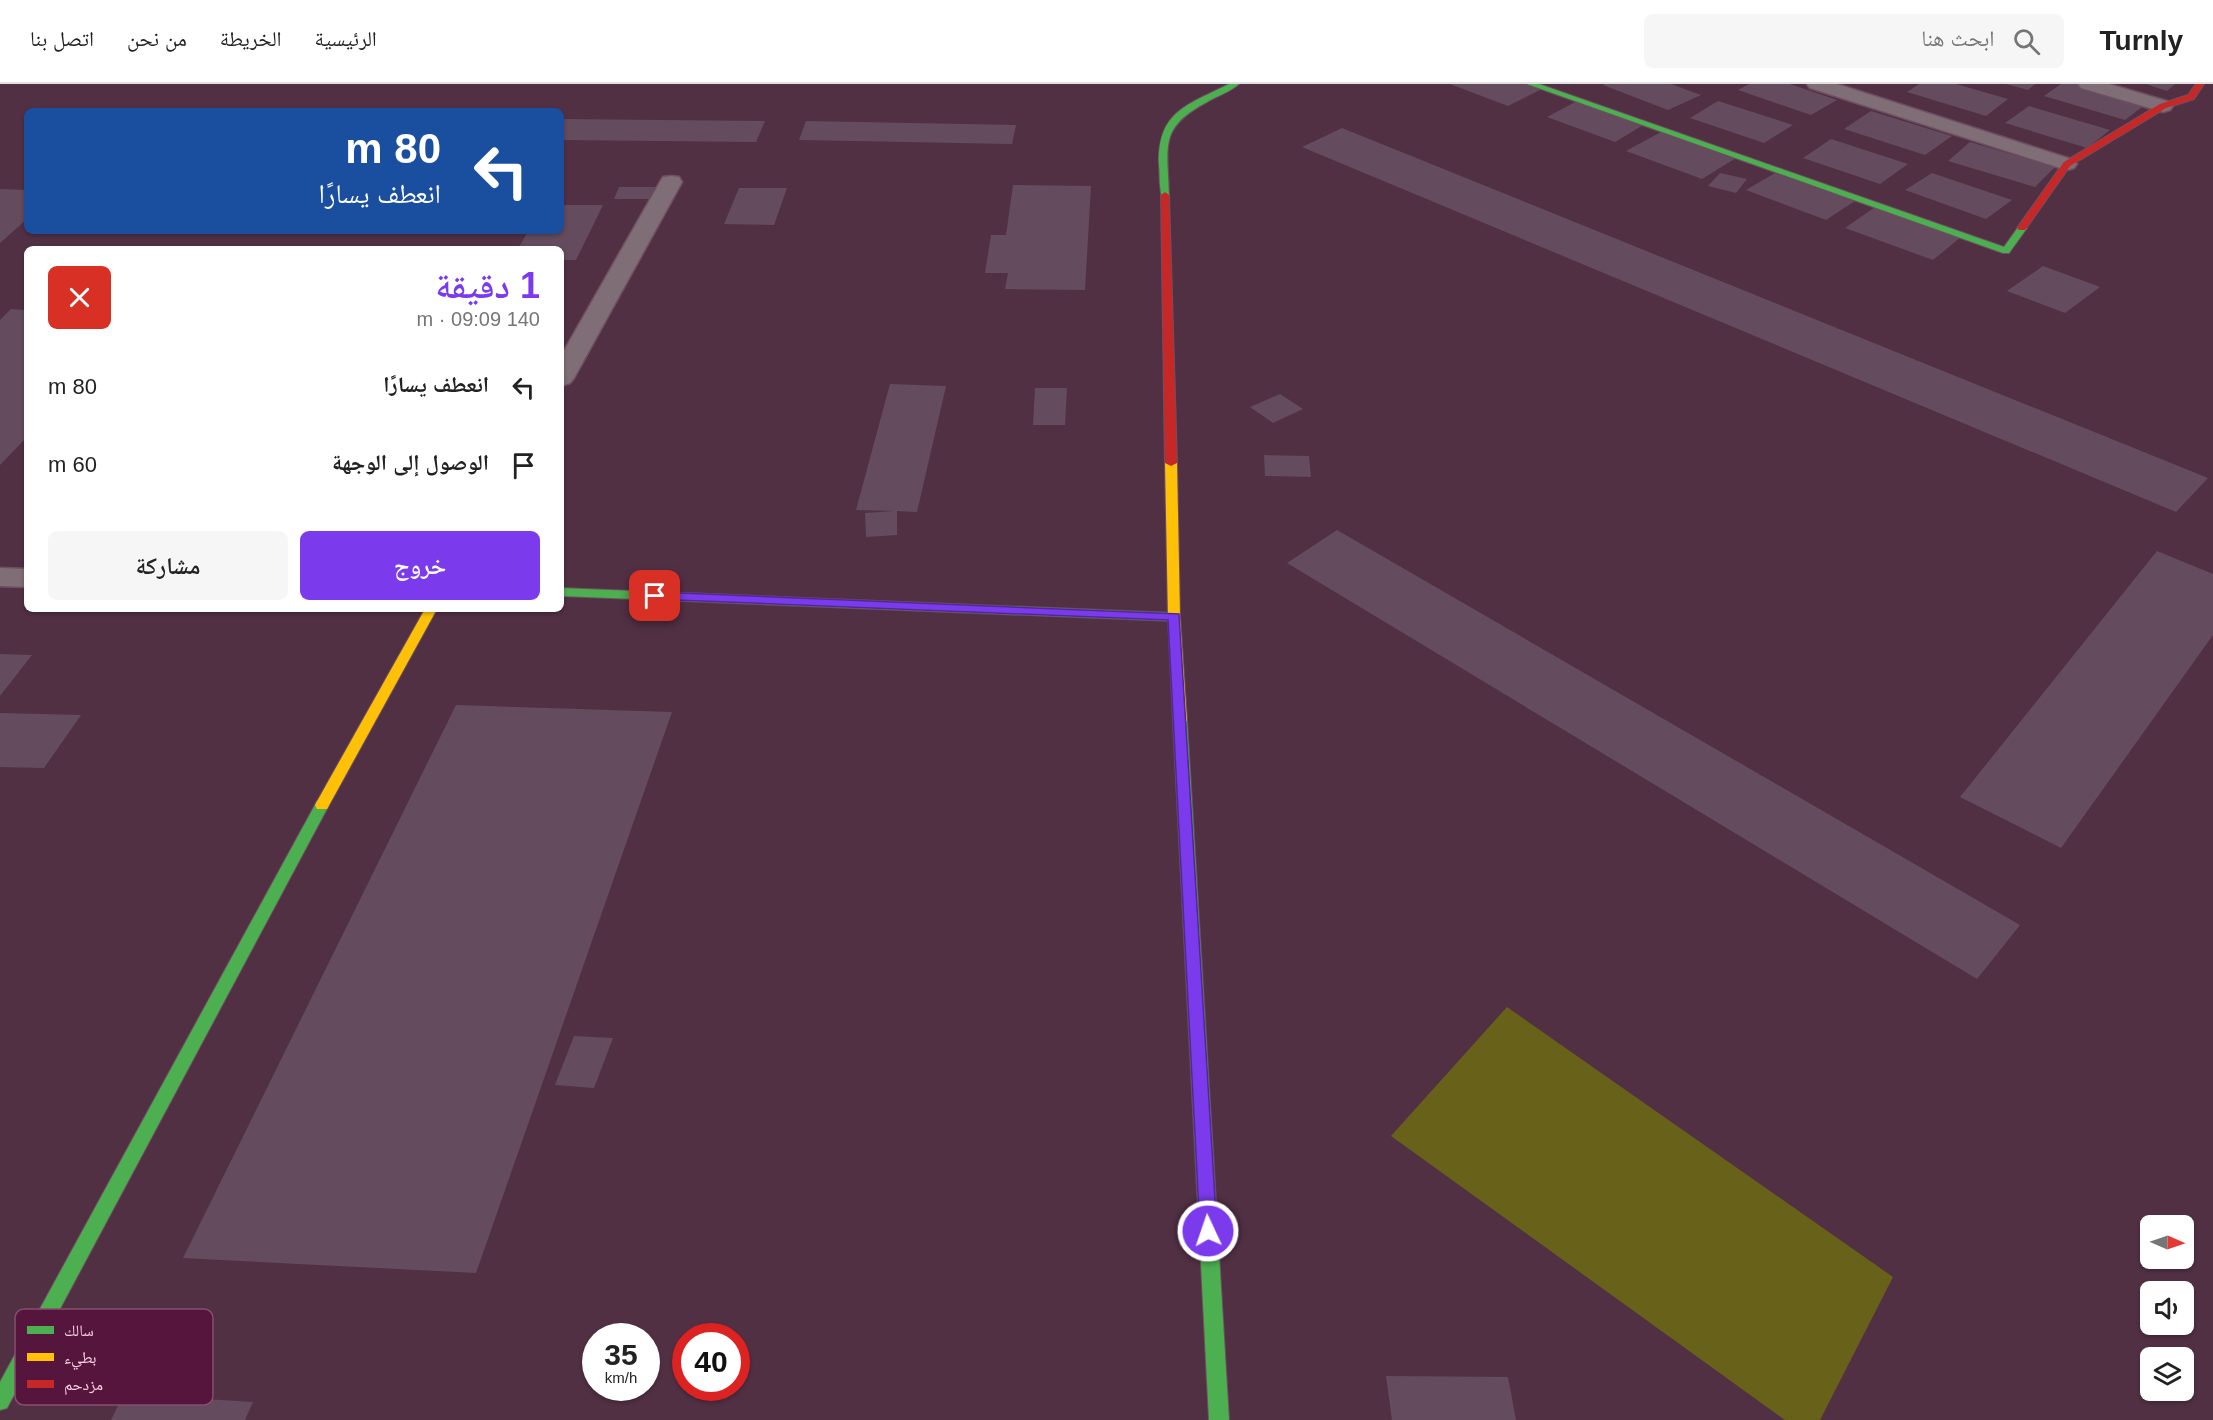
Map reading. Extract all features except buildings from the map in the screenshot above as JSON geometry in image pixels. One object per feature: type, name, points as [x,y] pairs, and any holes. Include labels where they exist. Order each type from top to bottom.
[{"type":"street","points":[[1219,1420],[1174,617],[1164,145],[1167,129],[1179,115],[1235,84]]},
{"type":"street","points":[[1817,84],[2067,164]]},
{"type":"street","points":[[2088,84],[2163,106]]},
{"type":"street","points":[[1539,85],[2006,251],[2067,164],[2163,106],[2191,97],[2200,84]]},
{"type":"street","points":[[564,373],[670,182]]},
{"type":"street","points":[[0,577],[24,578]]},
{"type":"street","points":[[564,592],[1174,617]]},
{"type":"street","points":[[50,1309],[362,731],[430,612]]},
{"type":"street","points":[[0,1401],[15,1373]]},
{"type":"shaded area","points":[[1507,1007],[1893,1277],[1820,1420],[1785,1420],[1391,1136]]},
{"type":"traffic: fast","points":[[1165,195],[1164,146],[1171,123],[1187,110],[1235,84]]},
{"type":"traffic: fast","points":[[1531,84],[2006,251],[2022,228]]},
{"type":"traffic: fast","points":[[564,592],[1174,617]]},
{"type":"traffic: fast","points":[[1180,721],[1219,1420]]},
{"type":"traffic: fast","points":[[50,1309],[322,805]]},
{"type":"traffic: fast","points":[[0,1401],[15,1373]]},
{"type":"traffic: slow","points":[[1171,463],[1174,617],[1180,721]]},
{"type":"traffic: slow","points":[[322,805],[429,612]]},
{"type":"traffic: jam","points":[[2022,228],[2067,164],[2163,106],[2191,97],[2200,84]]},
{"type":"traffic: jam","points":[[1165,195],[1171,463]]},
{"type":"route","points":[[655,596],[1174,617],[1208,1231]]}]
